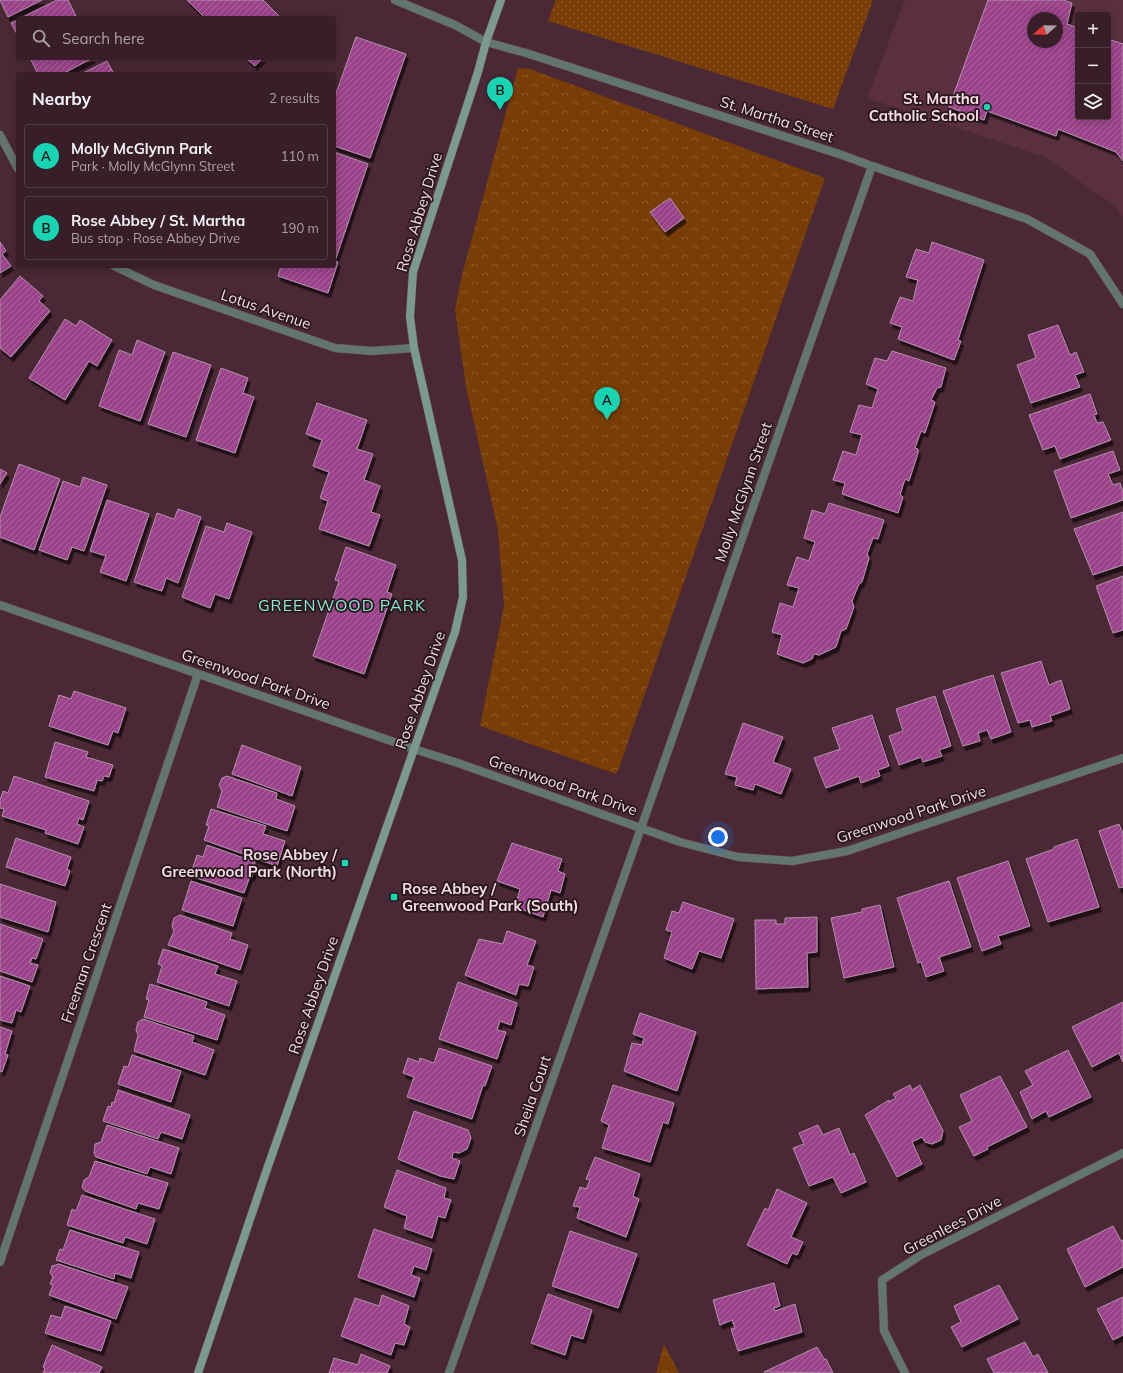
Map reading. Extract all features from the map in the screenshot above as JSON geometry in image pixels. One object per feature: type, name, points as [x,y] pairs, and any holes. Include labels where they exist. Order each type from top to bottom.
[{"type":"street","name":"St. Martha Street","points":[[394,0],[455,25],[486,42],[526,53],[839,154],[1027,219],[1090,254],[1123,304]]},
{"type":"street","name":"Rose Abbey Drive","points":[[198,1373],[266,1172],[455,632],[463,597],[462,560],[414,348],[410,317],[413,272],[478,72],[486,42],[501,0]]},
{"type":"street","points":[[0,135],[16,166]]},
{"type":"street","name":"Molly McGlynn Street","points":[[641,828],[872,166]]},
{"type":"street","name":"Lotus Avenue","points":[[118,268],[154,285],[335,348],[372,351],[414,348]]},
{"type":"street","name":"Greenwood Park Drive","points":[[0,605],[458,763],[680,842],[738,857],[792,861],[847,851],[1123,758]]},
{"type":"street","name":"Freeman Crescent","points":[[0,1262],[198,674]]},
{"type":"street","name":"Sheila Court","points":[[449,1373],[641,828]]},
{"type":"street","name":"Greenlees Drive","points":[[905,1373],[884,1331],[882,1280],[921,1255],[1123,1153]]},
{"type":"shaded area","name":"St. Martha Catholic School","points":[[905,0],[1123,0],[1123,217],[1116,207],[1045,157],[867,98]]},
{"type":"green space","points":[[556,0],[873,0],[833,109],[548,21]]},
{"type":"green space","points":[[518,68],[530,69],[825,178],[616,774],[480,726],[504,606],[498,530],[466,387],[455,310],[462,275]]},
{"type":"green space","points":[[664,1344],[679,1373],[656,1373]]},
{"type":"building","points":[[0,0],[42,0],[8,17]]},
{"type":"building","points":[[57,0],[68,0],[76,16],[25,16]]},
{"type":"building","points":[[187,0],[263,0],[279,16],[203,16]]},
{"type":"building","points":[[988,0],[1063,0],[1072,3],[1067,24],[1075,27],[1075,120],[1111,120],[1111,40],[1123,44],[1123,161],[1116,152],[1058,129],[1056,136],[987,111],[984,120],[949,107]]},
{"type":"building","points":[[16,21],[16,32],[11,23]]},
{"type":"building","points":[[356,37],[406,54],[370,158],[336,147],[336,93]]},
{"type":"building","points":[[31,60],[89,60],[66,72],[37,72]]},
{"type":"building","points":[[248,60],[261,60],[255,66]]},
{"type":"building","points":[[107,61],[113,72],[85,72]]},
{"type":"building","points":[[336,153],[368,164],[336,258]]},
{"type":"building","points":[[670,198],[684,218],[665,232],[650,212]]},
{"type":"building","points":[[0,242],[6,251],[2,254],[11,266],[0,273]]},
{"type":"building","points":[[932,242],[984,260],[958,340],[961,341],[954,360],[898,339],[902,327],[890,323],[900,297],[913,301],[918,280],[906,277],[916,249],[929,253]]},
{"type":"building","points":[[336,261],[338,262],[328,293],[278,276],[280,268],[336,268]]},
{"type":"building","points":[[20,276],[43,296],[39,301],[50,311],[11,357],[0,348],[0,300]]},
{"type":"building","points":[[65,319],[76,326],[80,320],[112,340],[97,366],[89,361],[65,400],[29,378]]},
{"type":"building","points":[[1058,325],[1070,355],[1076,352],[1084,372],[1075,375],[1080,387],[1031,403],[1017,365],[1036,358],[1028,335]]},
{"type":"building","points":[[137,340],[165,352],[140,421],[99,406],[119,350],[132,355]]},
{"type":"building","points":[[892,351],[946,368],[941,387],[937,388],[931,400],[935,402],[925,433],[921,431],[915,448],[918,449],[918,453],[909,481],[905,479],[900,495],[903,497],[898,513],[842,494],[845,483],[833,480],[843,451],[856,455],[862,435],[850,432],[859,405],[872,408],[878,389],[866,384],[875,358],[887,361]]},
{"type":"building","points":[[173,352],[211,365],[186,437],[148,424]]},
{"type":"building","points":[[221,368],[248,378],[243,393],[254,397],[235,453],[196,440]]},
{"type":"building","points":[[1090,394],[1097,414],[1094,415],[1097,423],[1103,422],[1111,440],[1060,459],[1055,446],[1043,450],[1029,415]]},
{"type":"building","points":[[317,403],[367,420],[357,449],[373,454],[364,480],[380,486],[371,512],[380,515],[369,546],[319,529],[328,501],[320,498],[329,472],[313,466],[322,440],[306,434]]},
{"type":"building","points":[[1113,451],[1120,470],[1108,474],[1113,485],[1120,483],[1123,492],[1123,500],[1071,518],[1054,471]]},
{"type":"building","points":[[19,464],[60,479],[34,550],[0,537],[0,517]]},
{"type":"building","points":[[0,469],[7,473],[0,484]]},
{"type":"building","points":[[83,477],[107,485],[84,551],[72,547],[67,560],[39,550],[63,481],[80,487]]},
{"type":"building","points":[[107,500],[149,514],[126,581],[100,572],[106,556],[90,551]]},
{"type":"building","points":[[829,503],[884,520],[878,539],[873,538],[867,554],[869,558],[862,582],[859,584],[852,601],[854,607],[846,629],[841,631],[836,647],[819,655],[814,654],[812,659],[803,663],[777,654],[782,635],[772,632],[780,603],[793,607],[799,588],[787,585],[797,557],[809,561],[815,542],[804,538],[812,510],[825,514]]},
{"type":"building","points":[[178,509],[201,517],[178,583],[166,578],[162,591],[134,582],[157,513],[174,519]]},
{"type":"building","points":[[1123,512],[1123,565],[1093,575],[1074,529]]},
{"type":"building","points":[[227,523],[252,532],[229,599],[215,594],[210,608],[182,597],[206,526],[224,532]]},
{"type":"building","points":[[346,547],[396,565],[387,592],[392,594],[364,674],[313,656],[339,581],[335,580]]},
{"type":"building","points":[[1123,576],[1123,630],[1113,633],[1096,586]]},
{"type":"building","points":[[1041,661],[1049,685],[1061,680],[1070,709],[1050,716],[1052,721],[1032,727],[1030,720],[1018,723],[1001,673]]},
{"type":"building","points":[[993,675],[1011,732],[991,739],[987,730],[978,733],[980,741],[963,746],[943,691]]},
{"type":"building","points":[[74,691],[126,708],[118,733],[113,731],[108,745],[49,726],[59,695],[71,699]]},
{"type":"building","points":[[935,696],[951,746],[939,750],[942,756],[923,762],[921,757],[899,765],[889,736],[903,731],[896,709]]},
{"type":"building","points":[[872,715],[889,766],[878,770],[880,776],[861,783],[859,776],[826,788],[814,758],[840,749],[832,728]]},
{"type":"building","points":[[743,723],[783,737],[773,762],[791,769],[781,794],[755,784],[753,790],[735,785],[737,777],[725,774]]},
{"type":"building","points":[[55,742],[88,752],[86,757],[113,765],[109,777],[104,776],[102,781],[97,780],[94,791],[45,777]]},
{"type":"building","points":[[242,745],[301,767],[292,796],[232,774]]},
{"type":"building","points":[[14,776],[89,801],[83,820],[79,818],[77,824],[84,827],[78,844],[45,833],[46,830],[2,816],[4,809],[0,808],[0,800],[3,791],[8,793]]},
{"type":"building","points":[[227,776],[277,793],[276,799],[295,806],[287,831],[217,807],[222,791],[219,785],[222,778]]},
{"type":"building","points":[[211,809],[266,826],[263,834],[285,841],[277,866],[204,840],[209,826],[206,825]]},
{"type":"building","points":[[1119,824],[1123,834],[1123,887],[1119,888],[1099,831]]},
{"type":"building","points":[[16,838],[71,857],[67,869],[70,871],[65,886],[6,867]]},
{"type":"building","points":[[1077,839],[1099,907],[1048,922],[1026,859]]},
{"type":"building","points":[[512,843],[562,859],[558,871],[565,874],[560,893],[551,890],[543,917],[515,907],[520,889],[497,881]]},
{"type":"building","points":[[207,845],[255,862],[252,877],[250,876],[244,893],[190,876],[197,855],[203,857]]},
{"type":"building","points":[[1008,861],[1030,926],[998,936],[1001,944],[982,951],[957,878]]},
{"type":"building","points":[[191,881],[242,898],[233,926],[182,910]]},
{"type":"building","points":[[949,881],[971,947],[939,957],[944,971],[926,977],[921,962],[918,963],[897,898]]},
{"type":"building","points":[[0,884],[56,902],[48,932],[0,917]]},
{"type":"building","points":[[683,902],[734,919],[721,958],[699,951],[692,969],[664,958],[672,932],[666,930],[672,911],[679,913]]},
{"type":"building","points":[[880,905],[894,967],[844,978],[831,918],[862,912],[862,909]]},
{"type":"building","points":[[180,915],[232,933],[230,939],[248,945],[240,970],[168,945],[174,931],[172,926],[174,918]]},
{"type":"building","points":[[817,917],[817,952],[807,953],[808,987],[756,989],[755,920],[776,920],[776,924],[785,924],[785,918]]},
{"type":"building","points":[[0,924],[43,939],[36,959],[32,958],[30,963],[38,965],[32,982],[0,971]]},
{"type":"building","points":[[507,931],[536,941],[527,965],[534,967],[528,986],[519,984],[516,995],[465,975],[479,939],[503,944]]},
{"type":"building","points":[[163,949],[218,966],[215,974],[237,981],[229,1006],[157,982],[162,966],[158,964]]},
{"type":"building","points":[[0,976],[30,986],[21,1012],[16,1010],[12,1023],[0,1020]]},
{"type":"building","points":[[458,982],[517,1003],[511,1025],[500,1021],[497,1030],[506,1032],[497,1059],[439,1039]]},
{"type":"building","points":[[150,984],[207,1002],[205,1008],[225,1015],[217,1040],[144,1017],[149,1000],[146,999]]},
{"type":"building","points":[[1123,1002],[1123,1062],[1119,1053],[1092,1067],[1072,1027]]},
{"type":"building","points":[[640,1013],[696,1032],[677,1091],[624,1071],[632,1043],[642,1045],[644,1038],[633,1034]]},
{"type":"building","points":[[143,1019],[194,1036],[192,1042],[214,1050],[205,1075],[134,1051],[138,1035],[136,1030],[138,1022]]},
{"type":"building","points":[[0,1027],[12,1031],[5,1054],[8,1055],[2,1072],[0,1071]]},
{"type":"building","points":[[439,1048],[492,1066],[485,1086],[483,1085],[472,1119],[407,1097],[414,1077],[403,1073],[408,1058],[419,1062],[420,1058],[434,1063]]},
{"type":"building","points":[[1068,1050],[1091,1097],[1049,1117],[1046,1111],[1032,1119],[1020,1092],[1033,1085],[1025,1071]]},
{"type":"building","points":[[132,1055],[181,1071],[171,1102],[118,1084],[124,1066],[128,1067]]},
{"type":"building","points":[[1000,1076],[1027,1127],[987,1147],[988,1149],[974,1156],[959,1127],[972,1121],[960,1095]]},
{"type":"building","points":[[613,1085],[674,1103],[668,1124],[663,1122],[650,1162],[602,1148],[609,1125],[601,1121]]},
{"type":"building","points":[[910,1085],[912,1090],[920,1085],[943,1131],[941,1140],[932,1144],[925,1142],[922,1137],[912,1142],[922,1164],[897,1177],[865,1115],[889,1100],[889,1102],[896,1098],[893,1094]]},
{"type":"building","points":[[118,1090],[190,1115],[182,1139],[161,1132],[158,1139],[103,1121],[108,1106],[111,1107],[112,1102],[114,1103]]},
{"type":"building","points":[[414,1111],[468,1130],[471,1138],[467,1149],[459,1153],[453,1152],[452,1158],[460,1161],[454,1179],[440,1176],[398,1159]]},
{"type":"building","points":[[107,1125],[179,1148],[171,1174],[150,1167],[147,1174],[96,1157],[94,1153],[95,1144],[101,1142]]},
{"type":"building","points":[[818,1125],[823,1135],[839,1128],[850,1155],[854,1153],[866,1182],[841,1193],[833,1177],[809,1186],[793,1148],[804,1144],[799,1133]]},
{"type":"building","points":[[595,1157],[640,1174],[633,1196],[639,1199],[626,1237],[577,1218],[580,1207],[573,1206],[580,1187],[586,1189],[590,1180],[586,1179]]},
{"type":"building","points":[[95,1161],[168,1183],[159,1209],[138,1203],[136,1209],[85,1191],[82,1187],[84,1180],[89,1177]]},
{"type":"building","points":[[397,1170],[446,1188],[444,1198],[451,1200],[445,1218],[438,1216],[432,1238],[404,1228],[407,1216],[384,1207]]},
{"type":"building","points":[[777,1189],[807,1203],[791,1237],[803,1242],[797,1255],[792,1253],[787,1264],[747,1245],[765,1208],[768,1210]]},
{"type":"building","points":[[82,1195],[155,1219],[147,1244],[125,1237],[123,1243],[67,1225],[72,1209],[76,1211]]},
{"type":"building","points":[[1113,1226],[1121,1241],[1123,1240],[1123,1267],[1085,1287],[1067,1249]]},
{"type":"building","points":[[374,1229],[432,1249],[426,1270],[414,1266],[411,1275],[420,1278],[414,1297],[358,1277]]},
{"type":"building","points":[[70,1230],[139,1252],[131,1278],[115,1273],[114,1279],[56,1260],[60,1249],[63,1250]]},
{"type":"building","points":[[570,1231],[637,1254],[618,1308],[552,1286]]},
{"type":"building","points":[[59,1264],[128,1287],[116,1319],[49,1295],[53,1285],[50,1284],[53,1277],[50,1273],[52,1266]]},
{"type":"building","points":[[774,1283],[780,1306],[774,1308],[775,1311],[795,1304],[802,1332],[738,1351],[731,1329],[735,1328],[732,1320],[720,1325],[713,1300]]},
{"type":"building","points":[[999,1285],[1018,1319],[962,1347],[951,1327],[961,1322],[954,1306]]},
{"type":"building","points":[[548,1294],[592,1310],[583,1339],[571,1335],[565,1355],[531,1343]]},
{"type":"building","points":[[382,1295],[409,1306],[404,1324],[410,1327],[404,1345],[395,1343],[391,1355],[341,1336],[355,1298],[379,1306]]},
{"type":"building","points":[[1123,1297],[1123,1335],[1113,1340],[1097,1309]]},
{"type":"building","points":[[65,1306],[111,1321],[101,1351],[45,1333],[51,1315],[61,1318]]},
{"type":"building","points":[[1025,1342],[1033,1357],[1038,1354],[1048,1373],[994,1373],[987,1359]]},
{"type":"building","points":[[52,1345],[102,1367],[99,1373],[43,1373],[45,1368],[43,1367]]},
{"type":"building","points":[[817,1347],[824,1359],[826,1359],[833,1373],[764,1372]]},
{"type":"building","points":[[361,1354],[390,1366],[387,1373],[329,1373],[334,1358],[358,1365]]},
{"type":"place","name":"St. Martha Catholic School","points":[[987,107]]},
{"type":"place","name":"Rose Abbey / St. Martha","points":[[500,110]]},
{"type":"place","name":"Molly McGlynn Park","points":[[607,420]]},
{"type":"place","name":"Rose Abbey / Greenwood Park (North)","points":[[345,863]]},
{"type":"place","name":"Rose Abbey / Greenwood Park (South)","points":[[394,897]]},
{"type":"district","name":"GREENWOOD PARK","points":[[342,605]]}]
